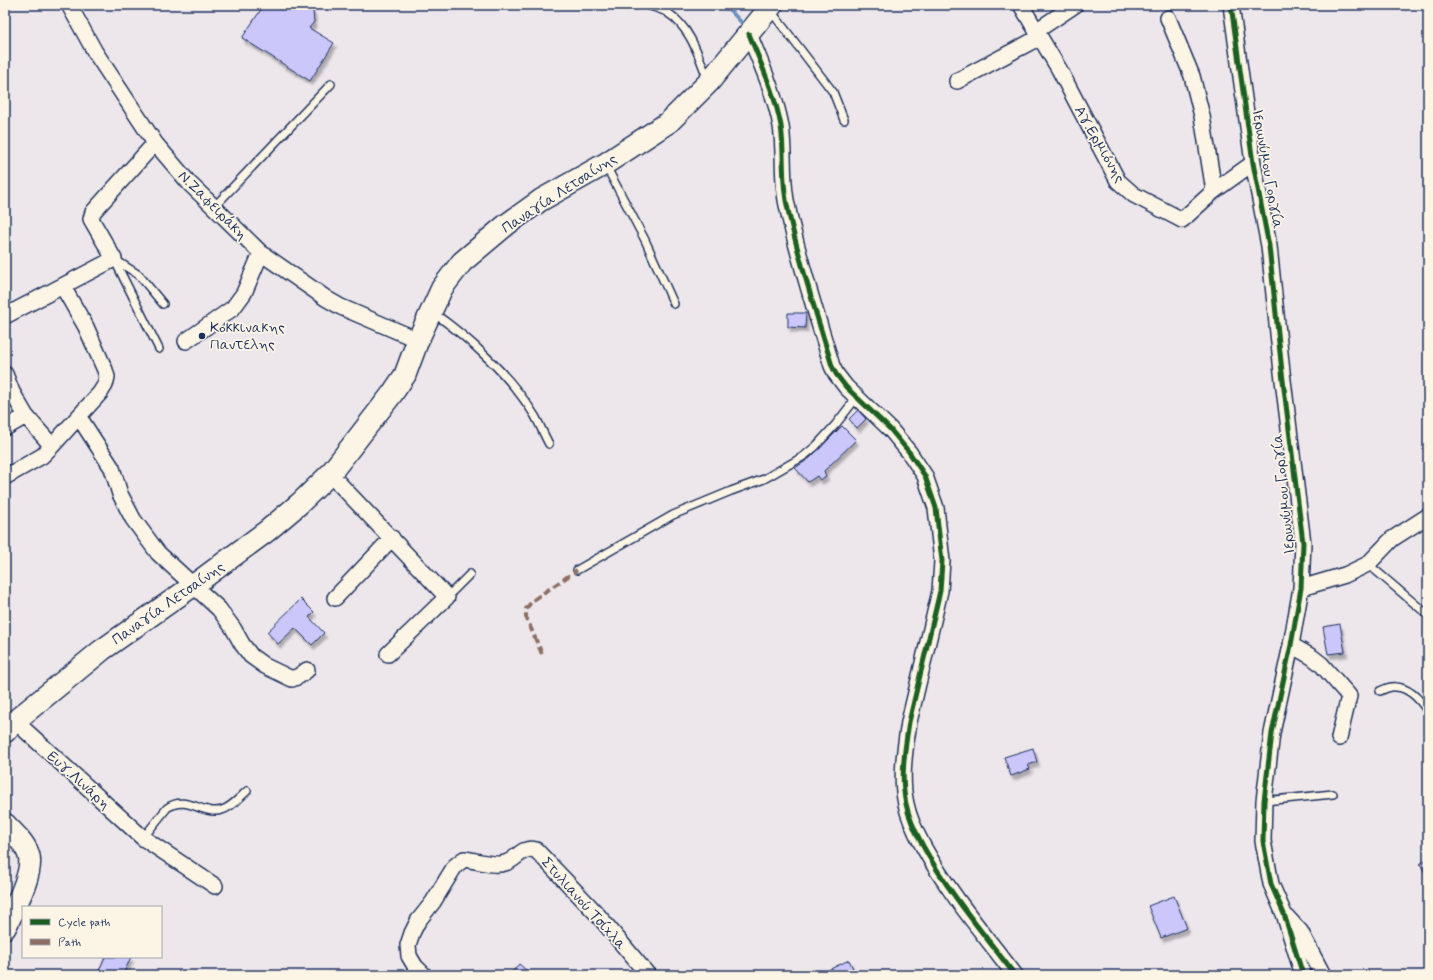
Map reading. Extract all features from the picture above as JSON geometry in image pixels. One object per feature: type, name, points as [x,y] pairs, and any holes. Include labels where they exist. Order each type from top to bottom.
[{"type":"main road","name":"Παναγία Λετσαίνης","points":[[10,727],[102,650],[267,531],[299,504],[330,474],[405,375],[430,310],[453,272],[481,245],[506,225],[542,200],[606,164],[669,122],[709,82],[771,7]]},
{"type":"main road","points":[[5,824],[24,845],[31,860],[27,879],[5,928]]},
{"type":"street","name":"Ν.Ζαφειράκη","points":[[69,5],[95,52],[155,143],[190,184],[261,252],[327,298],[341,306],[418,340]]},
{"type":"street","name":"Αγ.Ερμιόνης","points":[[1020,5],[1059,69],[1118,181],[1134,195],[1182,220],[1214,190],[1253,163]]},
{"type":"street","points":[[957,81],[1038,34],[1075,5]]},
{"type":"street","name":"Ιερωνύμου Γοργία","points":[[1231,5],[1253,163],[1269,246],[1282,372],[1303,543],[1301,588],[1292,645],[1272,733],[1264,801],[1263,841],[1271,884],[1284,914],[1303,975]]},
{"type":"street","points":[[1168,18],[1192,76],[1202,116],[1214,190]]},
{"type":"street","points":[[749,34],[773,95],[781,126],[786,202],[808,289],[832,366],[840,380],[890,429],[921,468],[936,508],[942,561],[940,591],[906,739],[903,788],[906,805],[919,837],[943,879],[1015,975]]},
{"type":"street","points":[[5,316],[114,260],[93,225],[91,219],[93,212],[155,143]]},
{"type":"street","points":[[186,341],[233,308],[244,292],[261,252]]},
{"type":"street","points":[[5,477],[42,456],[79,417],[105,385],[107,377],[105,370],[86,327],[62,287]]},
{"type":"street","points":[[5,374],[8,394],[52,446]]},
{"type":"street","points":[[5,428],[26,416]]},
{"type":"street","points":[[79,417],[112,468],[120,494],[133,519],[158,553],[218,609],[233,628],[251,656],[265,666],[292,678],[299,676],[307,670]]},
{"type":"street","points":[[330,474],[447,597],[388,654]]},
{"type":"street","points":[[1301,588],[1345,575],[1368,564],[1392,539],[1428,516]]},
{"type":"street","points":[[335,598],[392,538]]},
{"type":"street","points":[[1292,645],[1312,657],[1320,664],[1349,696],[1340,738]]},
{"type":"street","name":"Ευγ.Λινάρη","points":[[10,727],[143,838],[215,886]]},
{"type":"street","name":"Στυλιανού Τσίχλα","points":[[424,975],[415,966],[409,956],[408,945],[418,921],[433,902],[455,866],[464,859],[498,864],[506,863],[524,850],[530,849],[536,850],[597,914],[648,975]]},
{"type":"street","points":[[1284,914],[1300,931],[1323,975]]},
{"type":"lane","points":[[648,5],[671,15],[679,22],[694,44],[709,82]]},
{"type":"lane","points":[[771,7],[833,92],[844,120]]},
{"type":"lane","points":[[214,207],[331,84]]},
{"type":"lane","points":[[606,164],[645,240],[674,304]]},
{"type":"lane","points":[[114,260],[139,275],[163,304]]},
{"type":"lane","points":[[114,260],[159,349]]},
{"type":"lane","points":[[430,310],[453,326],[490,361],[522,398],[535,417],[549,444]]},
{"type":"lane","points":[[577,570],[673,514],[764,479],[804,456],[816,446],[836,424],[857,397]]},
{"type":"lane","points":[[1368,564],[1428,615]]},
{"type":"lane","points":[[447,597],[470,574]]},
{"type":"lane","points":[[1380,691],[1389,687],[1401,688],[1411,693],[1423,703],[1428,712]]},
{"type":"lane","points":[[143,838],[171,805],[184,802],[212,811],[222,810],[230,806],[247,791]]},
{"type":"lane","points":[[1264,801],[1333,794]]},
{"type":"building","points":[[264,5],[309,5],[313,11],[314,22],[309,28],[334,43],[310,81],[242,38]]},
{"type":"building","points":[[788,313],[806,313],[805,328],[788,327]]},
{"type":"building","points":[[858,410],[866,419],[857,428],[849,419]]},
{"type":"building","points":[[842,426],[856,440],[824,471],[826,476],[820,480],[817,476],[808,482],[795,468],[810,458]]},
{"type":"building","points":[[301,599],[314,612],[309,617],[324,633],[312,645],[295,628],[278,644],[267,632]]},
{"type":"building","points":[[1340,624],[1345,652],[1328,654],[1323,627]]},
{"type":"building","points":[[1033,748],[1037,762],[1028,765],[1030,769],[1011,776],[1004,757]]},
{"type":"building","points":[[1428,858],[1428,877],[1420,864]]},
{"type":"building","points":[[1174,896],[1187,928],[1161,938],[1148,906]]},
{"type":"building","points":[[105,958],[131,958],[123,975],[97,975]]},
{"type":"building","points":[[849,960],[856,975],[823,975],[822,973]]},
{"type":"building","points":[[519,964],[532,975],[510,975]]},
{"type":"waterway","points":[[725,5],[741,22]]},
{"type":"marked path","points":[[542,654],[526,617],[526,609],[532,601],[577,570]]},
{"type":"cycle path","points":[[1231,5],[1253,163],[1269,246],[1282,372],[1303,543],[1301,588],[1291,645],[1272,733],[1264,801],[1263,841],[1271,884],[1284,914],[1303,975]]},
{"type":"cycle path","points":[[749,34],[775,102],[781,126],[785,195],[791,225],[832,366],[846,387],[890,429],[909,452],[925,476],[936,508],[942,561],[940,591],[907,732],[903,773],[904,794],[907,810],[920,841],[943,880],[1015,975]]},
{"type":"place","name":"Κοκκινακης Παντελης","points":[[202,336]]}]
